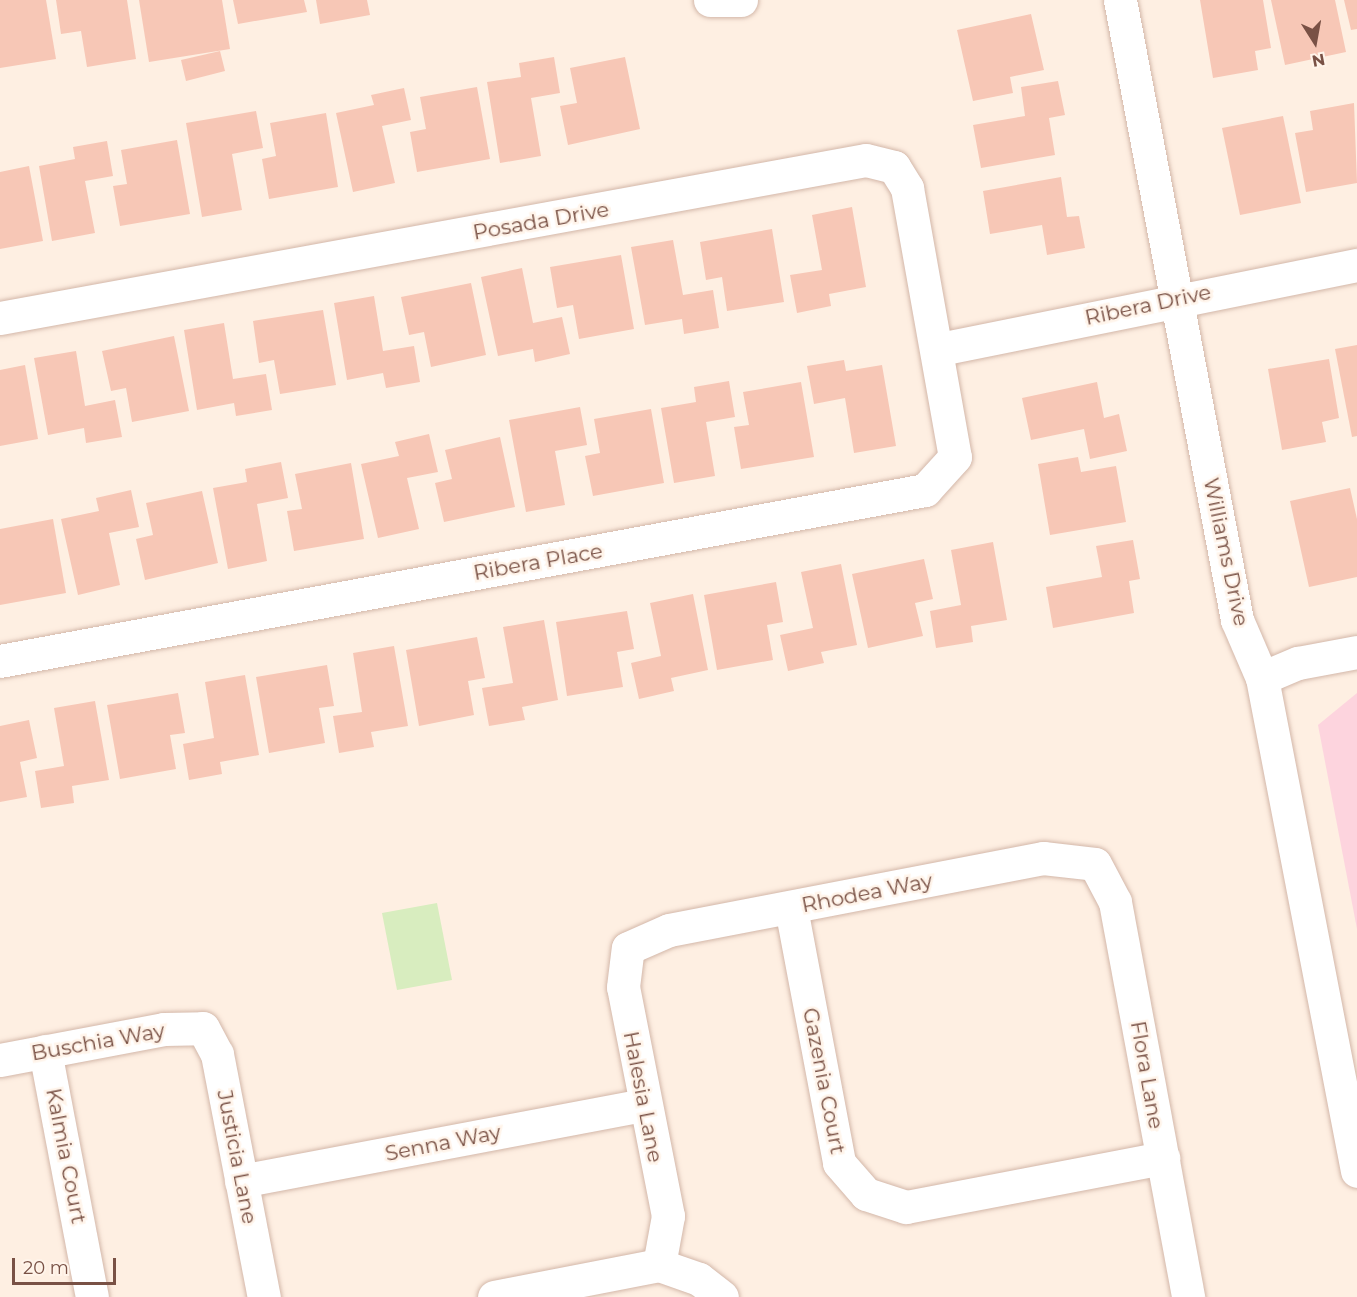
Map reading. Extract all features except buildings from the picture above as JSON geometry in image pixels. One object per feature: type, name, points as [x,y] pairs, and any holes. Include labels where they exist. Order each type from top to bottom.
[{"type":"street","points":[[710,0],[741,0]]},
{"type":"street","name":"Williams Drive","points":[[1120,0],[1237,620],[1262,678],[1357,1171]]},
{"type":"street","name":"Posada Drive","points":[[0,318],[866,160],[894,167],[908,188],[940,349]]},
{"type":"street","name":"Ribera Drive","points":[[940,349],[1178,298],[1357,265]]},
{"type":"street","name":"Ribera Place","points":[[0,661],[925,490],[956,457],[940,349]]},
{"type":"street","points":[[1262,678],[1298,663],[1357,652]]},
{"type":"street","name":"Rhodea Way","points":[[646,939],[669,930],[1043,858],[1089,863]]},
{"type":"street","name":"Flora Lane","points":[[1089,863],[1095,864],[1115,902],[1188,1297]]},
{"type":"street","name":"Gazenia Court","points":[[791,908],[839,1163],[866,1194],[906,1207],[1162,1158]]},
{"type":"street","name":"Halesia Lane","points":[[646,939],[628,948],[623,987],[668,1216],[659,1265]]},
{"type":"street","name":"Buschia Way","points":[[0,1060],[196,1028]]},
{"type":"street","name":"Justicia Lane","points":[[196,1028],[203,1028],[217,1054],[264,1297]]},
{"type":"street","name":"Kalmia Court","points":[[45,1051],[92,1297]]},
{"type":"street","name":"Senna Way","points":[[242,1181],[645,1105]]},
{"type":"street","points":[[494,1297],[659,1265],[699,1279],[722,1297]]},
{"type":"shaded area","points":[[1357,693],[1357,929],[1318,725]]},
{"type":"green space","points":[[437,903],[452,980],[397,990],[382,913]]}]
